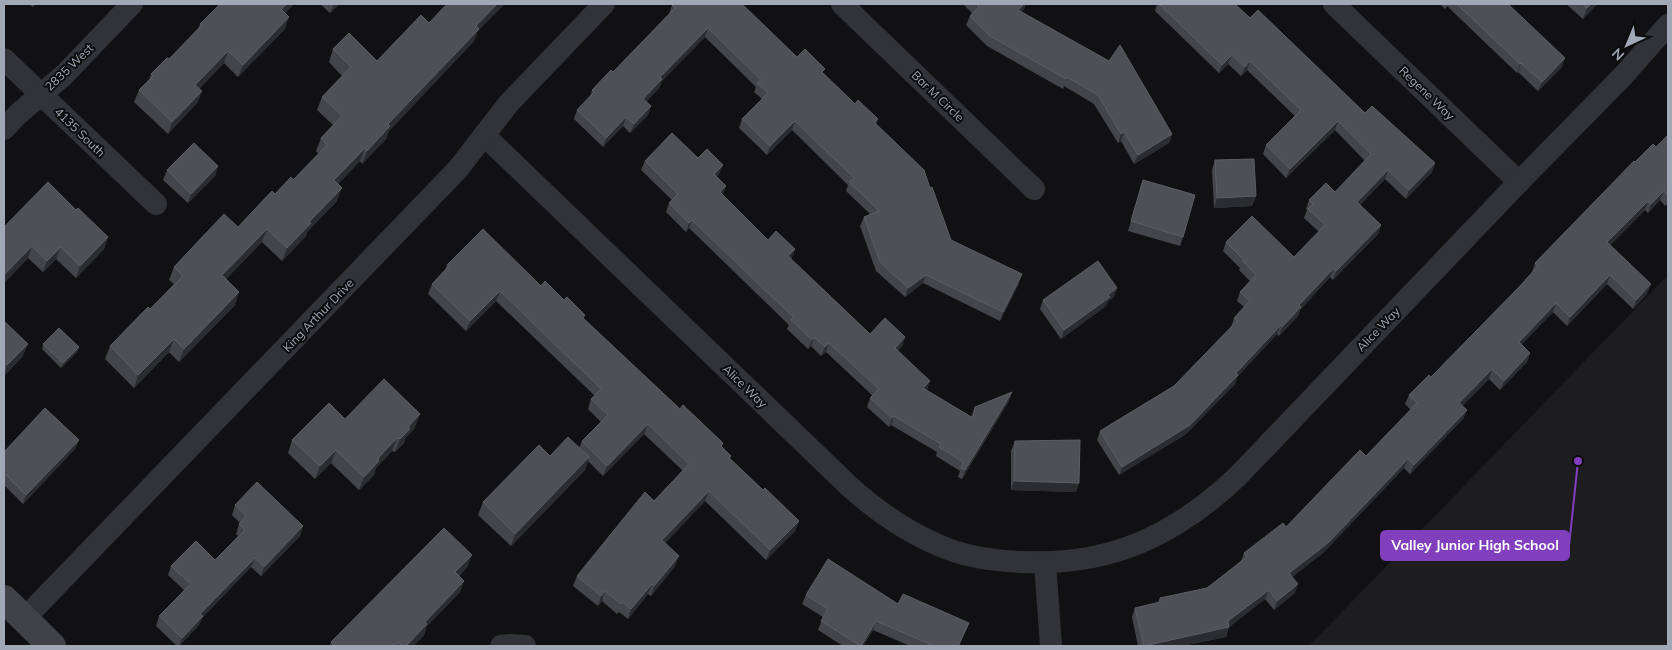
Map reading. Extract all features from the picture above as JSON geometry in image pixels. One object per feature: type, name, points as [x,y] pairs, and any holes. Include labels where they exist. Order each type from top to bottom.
[{"type":"main road","points":[[4,599],[52,646]]},
{"type":"street","name":"2835 West","points":[[4,129],[64,75],[132,4]]},
{"type":"street","name":"King Arthur Drive","points":[[24,620],[452,176],[509,103],[604,4]]},
{"type":"street","name":"Bar M Circle","points":[[842,4],[1034,188]]},
{"type":"street","name":"Regene Way","points":[[1334,4],[1519,182]]},
{"type":"street","name":"Alice Way","points":[[484,135],[872,506],[909,530],[950,550],[979,558],[1009,562],[1045,563],[1080,561],[1105,555],[1145,541],[1172,528],[1217,496],[1629,70],[1668,25]]},
{"type":"street","name":"4135 South","points":[[4,58],[156,204]]},
{"type":"street","points":[[1045,563],[1050,646]]},
{"type":"street","points":[[501,646],[525,646]]},
{"type":"shaded area","points":[[1668,275],[1668,646],[1309,646]]},
{"type":"building","points":[[220,4],[287,4],[281,9],[289,17],[243,65],[228,51],[195,85],[202,91],[172,122],[139,90],[153,76],[151,74],[167,58],[169,59]]},
{"type":"building","points":[[447,4],[497,4],[476,26],[479,29],[388,124],[390,126],[367,151],[365,148],[334,180],[342,188],[287,248],[267,229],[222,275],[239,292],[184,349],[174,339],[138,375],[110,346],[148,307],[150,309],[183,276],[174,267],[224,214],[238,227],[272,191],[275,194],[291,177],[293,180],[327,145],[321,138],[342,116],[322,97],[351,67],[333,49],[349,33],[377,61],[421,15],[429,23]]},
{"type":"building","points":[[742,4],[797,57],[805,49],[825,69],[822,72],[855,104],[858,100],[878,119],[874,122],[924,170],[951,240],[1022,274],[1003,312],[926,275],[908,288],[880,262],[864,217],[879,211],[849,182],[854,178],[795,121],[770,146],[742,119],[768,93],[757,83],[761,80],[708,28],[660,77],[662,79],[643,99],[651,106],[634,124],[626,117],[606,138],[577,110],[594,92],[592,90],[611,70],[613,72],[675,8],[672,5]]},
{"type":"building","points":[[976,4],[1024,4],[1018,10],[1109,61],[1120,45],[1172,134],[1138,155],[1124,132],[1121,134],[1098,95],[990,36],[970,16],[979,7]]},
{"type":"building","points":[[1159,4],[1235,4],[1250,18],[1258,10],[1365,113],[1372,106],[1435,163],[1409,190],[1388,170],[1357,202],[1381,225],[1336,271],[1334,268],[1299,305],[1301,307],[1282,327],[1281,325],[1236,373],[1238,375],[1190,425],[1122,467],[1100,431],[1174,386],[1237,321],[1234,318],[1250,301],[1240,292],[1256,275],[1226,242],[1252,216],[1294,257],[1325,225],[1308,209],[1313,204],[1309,200],[1326,183],[1335,192],[1371,154],[1338,121],[1290,169],[1266,145],[1301,110],[1250,61],[1245,67],[1232,55],[1222,65]]},
{"type":"building","points":[[1457,4],[1508,4],[1565,58],[1542,82],[1520,64]]},
{"type":"building","points":[[1582,4],[1591,4],[1587,8]]},
{"type":"building","points":[[672,133],[698,158],[707,149],[723,165],[714,174],[726,186],[720,192],[768,240],[776,231],[795,249],[788,256],[870,334],[885,318],[905,337],[895,348],[930,381],[923,388],[973,418],[975,407],[1012,392],[965,470],[961,468],[963,462],[939,447],[941,444],[894,416],[892,418],[870,398],[879,389],[829,343],[825,347],[814,337],[812,340],[791,320],[793,317],[692,220],[689,223],[669,203],[678,194],[645,161]]},
{"type":"building","points":[[1668,135],[1668,196],[1664,191],[1651,204],[1648,201],[1607,242],[1651,284],[1636,300],[1610,275],[1570,317],[1556,303],[1519,342],[1530,353],[1504,381],[1492,369],[1459,403],[1467,410],[1414,465],[1408,459],[1328,543],[1289,573],[1298,584],[1277,601],[1269,590],[1228,621],[1229,627],[1144,646],[1135,608],[1160,602],[1160,598],[1207,588],[1247,557],[1244,553],[1283,523],[1286,527],[1360,450],[1366,456],[1417,403],[1409,395],[1429,375],[1431,377],[1521,285],[1538,266],[1535,263],[1634,161],[1653,144],[1656,147]]},
{"type":"building","points":[[194,143],[218,166],[191,194],[167,170]]},
{"type":"building","points":[[1254,159],[1256,196],[1217,198],[1215,160]]},
{"type":"building","points":[[1143,180],[1195,195],[1183,237],[1131,221]]},
{"type":"building","points":[[48,182],[76,210],[78,208],[108,237],[80,266],[61,247],[47,261],[32,246],[4,275],[4,227]]},
{"type":"building","points":[[483,229],[541,286],[545,281],[564,300],[567,297],[585,315],[583,318],[680,409],[683,405],[723,443],[721,446],[731,456],[729,458],[763,490],[765,488],[799,521],[770,550],[709,491],[662,540],[679,556],[654,586],[652,584],[631,609],[622,602],[621,604],[605,591],[601,596],[577,576],[645,492],[654,501],[689,464],[648,424],[607,466],[582,441],[608,415],[591,399],[601,389],[500,291],[470,321],[432,284],[449,266],[447,265]]},
{"type":"building","points":[[1098,261],[1117,288],[1108,295],[1110,297],[1064,330],[1043,300]]},
{"type":"building","points":[[4,321],[28,344],[7,365],[4,361]]},
{"type":"building","points":[[59,328],[79,347],[63,363],[43,344]]},
{"type":"building","points":[[384,379],[420,414],[409,426],[409,430],[400,439],[397,438],[364,477],[336,450],[320,466],[292,440],[329,403],[345,419]]},
{"type":"building","points":[[45,408],[79,440],[26,495],[4,473],[4,452]]},
{"type":"building","points":[[568,437],[589,457],[515,534],[483,502],[539,445],[550,456]]},
{"type":"building","points":[[1080,440],[1079,483],[1014,481],[1015,441]]},
{"type":"building","points":[[257,482],[303,526],[264,567],[255,558],[200,614],[203,616],[182,638],[159,616],[191,584],[171,566],[196,541],[215,560],[245,530],[239,524],[246,516],[235,505]]},
{"type":"building","points":[[444,528],[472,555],[455,572],[464,581],[425,622],[427,624],[406,646],[402,646],[398,642],[394,646],[335,646],[331,642]]},
{"type":"building","points":[[828,559],[898,604],[903,594],[969,623],[958,646],[934,646],[876,621],[861,646],[821,621],[828,609],[806,595]]},
{"type":"place","name":"Valley Junior High School","points":[[1578,461]]}]
